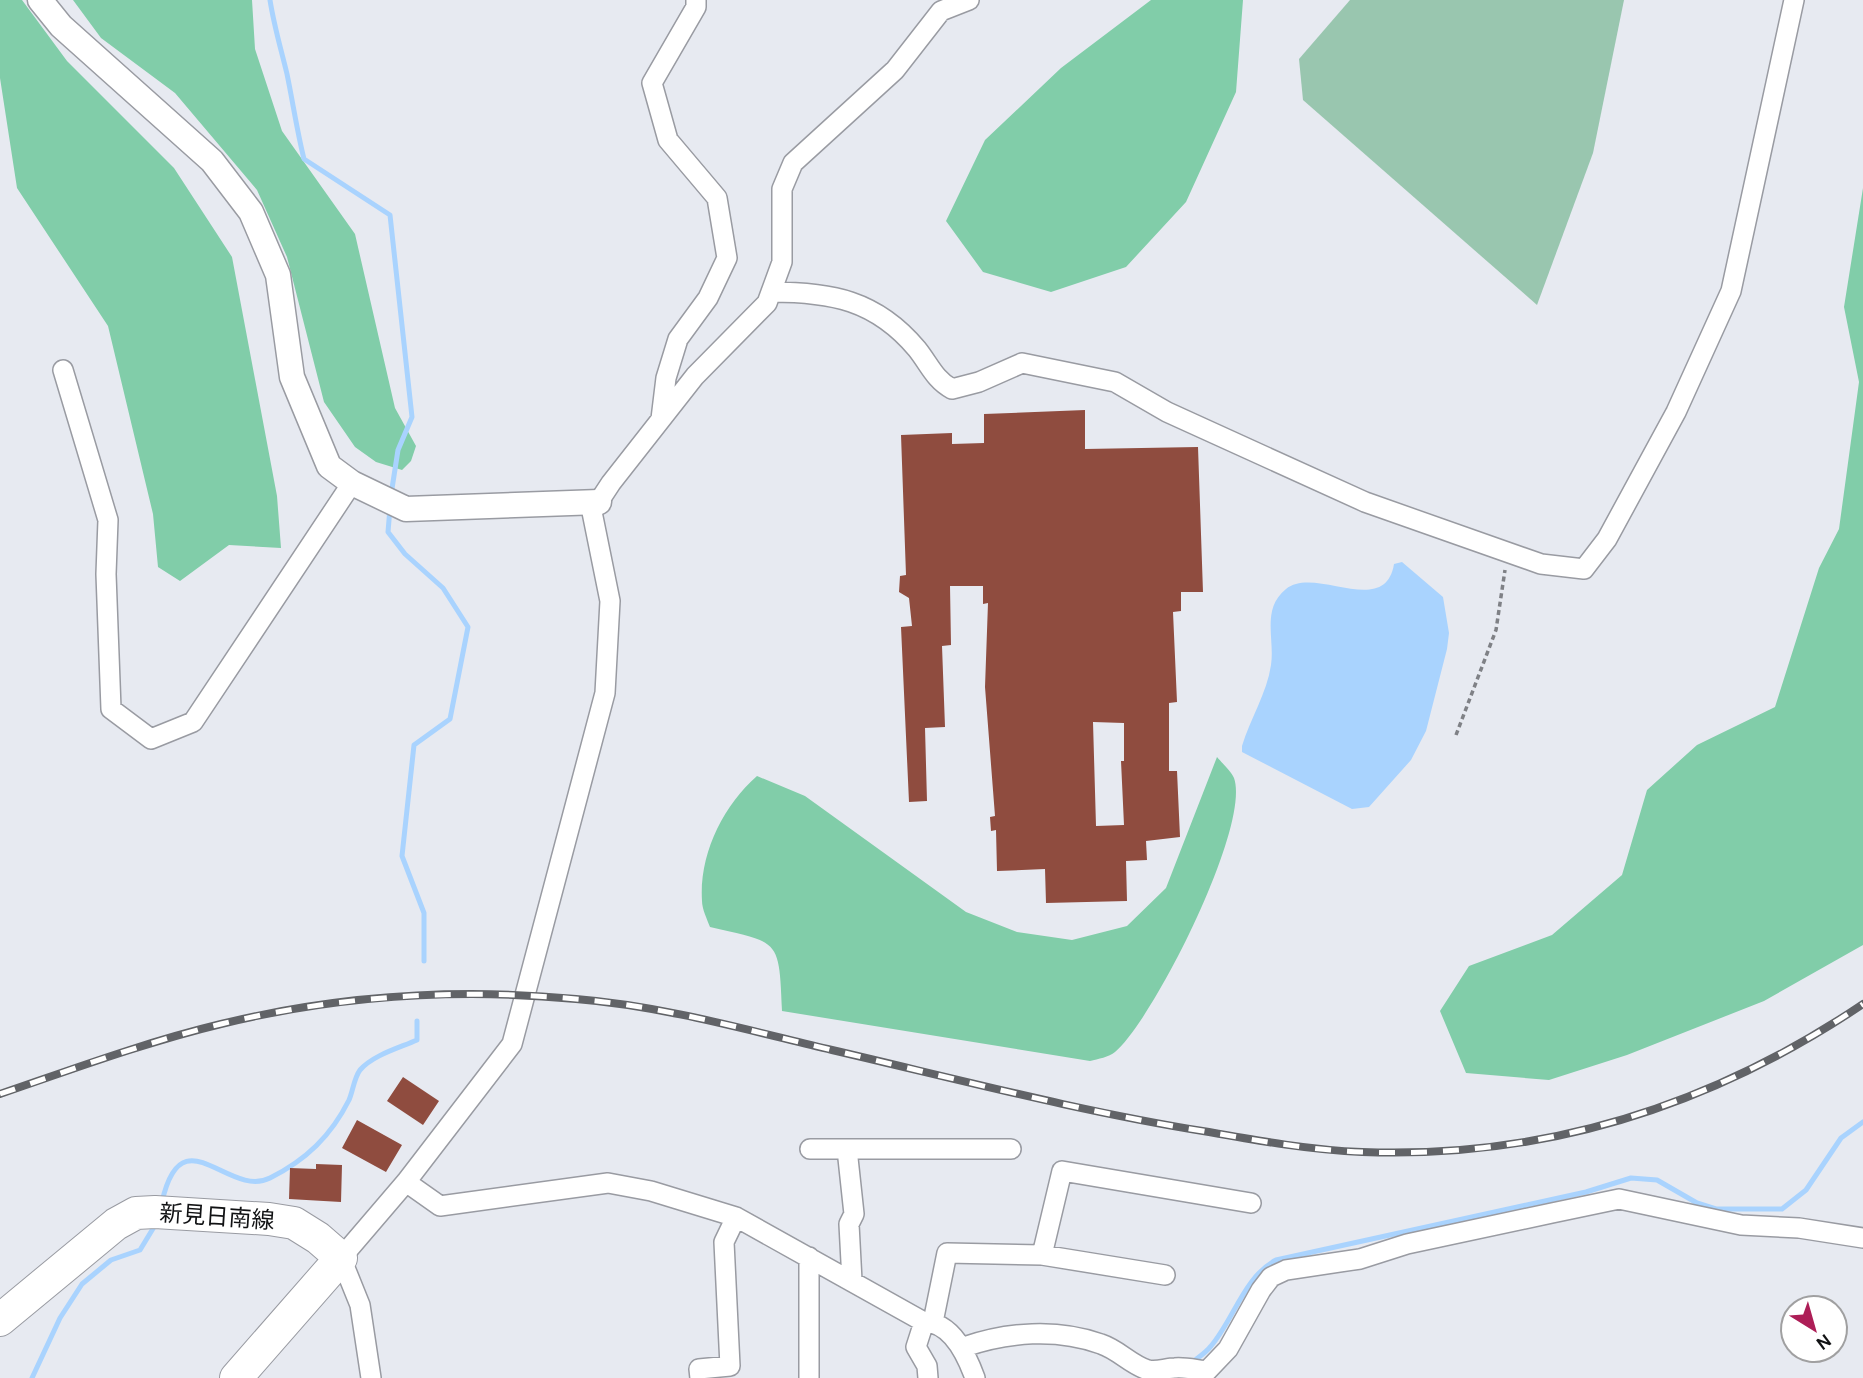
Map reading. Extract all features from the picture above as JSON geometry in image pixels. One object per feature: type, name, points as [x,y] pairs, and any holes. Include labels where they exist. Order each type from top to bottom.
[{"type":"main road","name":"新見日南線","points":[[0,1320],[116,1224],[136,1213],[161,1212],[294,1223],[318,1238],[341,1258]]},
{"type":"main road","points":[[236,1378],[341,1258]]},
{"type":"street","points":[[40,0],[61,26],[212,162],[251,212],[278,275],[292,377],[329,466],[352,483],[406,509],[599,502]]},
{"type":"street","points":[[660,420],[666,378],[678,339],[708,298],[727,258],[717,198],[668,140],[652,83],[696,7],[696,0]]},
{"type":"street","points":[[371,1378],[360,1306],[341,1258],[406,1182],[512,1044],[606,693],[610,601],[592,512],[695,376],[766,303],[782,261],[782,188],[793,163],[895,70],[941,11],[969,0]]},
{"type":"street","points":[[771,292],[813,292],[866,305],[902,332],[940,382],[953,389],[979,382],[1023,363],[1115,382],[1167,412],[1365,502],[1541,565],[1584,569],[1607,539],[1676,412],[1731,291],[1794,0]]},
{"type":"street","points":[[63,370],[108,520],[106,574],[111,709],[151,739],[193,722],[352,483]]},
{"type":"street","points":[[810,1149],[1011,1149]]},
{"type":"street","points":[[847,1149],[854,1214],[849,1224],[852,1281]]},
{"type":"street","points":[[1042,1255],[1062,1171],[1251,1203]]},
{"type":"street","points":[[406,1182],[440,1206],[608,1183],[650,1191],[736,1217],[928,1322],[964,1347],[975,1378]]},
{"type":"street","points":[[964,1347],[989,1338],[1016,1334],[1059,1335],[1104,1344],[1137,1366],[1153,1371],[1175,1367],[1208,1373],[1228,1349],[1261,1290],[1271,1278],[1286,1270],[1360,1259],[1408,1244],[1619,1199],[1654,1204],[1713,1220],[1863,1238]]},
{"type":"street","points":[[700,1378],[699,1368],[730,1366],[724,1242],[736,1217]]},
{"type":"street","points":[[928,1378],[927,1366],[916,1347],[928,1322],[947,1253],[1042,1255],[1165,1275]]},
{"type":"street","points":[[809,1258],[809,1378]]},
{"type":"path","points":[[1456,735],[1496,630],[1508,552]]},
{"type":"green space","points":[[0,0],[22,0],[67,61],[174,168],[232,257],[277,496],[281,548],[229,545],[180,581],[158,567],[153,514],[108,326],[17,188],[0,78]]},
{"type":"green space","points":[[73,0],[252,0],[255,49],[282,131],[355,234],[395,408],[416,446],[411,461],[402,470],[376,462],[355,447],[324,402],[287,257],[257,190],[175,93],[101,38]]},
{"type":"green space","points":[[1151,0],[1243,0],[1236,92],[1186,202],[1126,267],[1051,292],[983,272],[946,221],[985,140],[1061,68]]},
{"type":"green space","points":[[1350,0],[1624,0],[1593,153],[1537,305],[1303,100],[1299,59]]},
{"type":"green space","points":[[1863,188],[1863,945],[1764,1001],[1627,1055],[1549,1080],[1466,1073],[1440,1011],[1469,966],[1552,935],[1622,875],[1647,790],[1697,745],[1775,707],[1819,568],[1839,529],[1859,382],[1844,307]]},
{"type":"green space","points":[[1217,757],[1234,778],[1235,802],[1228,836],[1214,877],[1196,921],[1152,1002],[1132,1033],[1115,1052],[1103,1058],[1090,1061],[782,1011],[779,969],[771,948],[763,941],[710,927],[704,911],[702,883],[709,849],[724,816],[757,776],[805,796],[966,912],[1017,932],[1072,940],[1127,926],[1166,888]]},
{"type":"water","points":[[1402,562],[1443,597],[1449,633],[1447,649],[1426,731],[1411,760],[1369,807],[1352,809],[1242,752],[1242,746],[1269,675],[1272,655],[1271,615],[1278,597],[1286,589],[1299,583],[1364,590],[1377,588],[1388,580],[1394,564]]},
{"type":"building","points":[[1085,410],[1085,449],[1198,447],[1203,592],[1181,592],[1181,611],[1173,612],[1177,702],[1169,703],[1169,771],[1177,771],[1180,837],[1146,841],[1147,860],[1126,861],[1127,901],[1046,903],[1045,869],[997,871],[996,830],[991,831],[990,817],[995,816],[985,687],[988,603],[983,604],[983,586],[950,586],[951,645],[942,646],[945,727],[925,728],[927,801],[909,802],[901,627],[912,626],[909,598],[899,592],[900,576],[906,575],[901,435],[952,433],[952,444],[984,443],[984,414]],"holes":[[[1093,722],[1124,723],[1124,761],[1121,761],[1124,825],[1096,826]]]},
{"type":"building","points":[[403,1077],[439,1101],[423,1125],[387,1101]]},
{"type":"building","points":[[357,1120],[402,1145],[386,1172],[342,1148]]},
{"type":"building","points":[[316,1164],[342,1165],[341,1202],[289,1199],[290,1168],[316,1169]]},
{"type":"waterway","points":[[270,0],[304,159],[390,215],[412,417],[398,450],[391,495]]},
{"type":"waterway","points":[[390,508],[388,532],[405,554],[443,588],[468,627],[450,719],[414,745],[402,856],[424,913],[424,961]]},
{"type":"waterway","points":[[162,1202],[171,1176],[181,1164],[194,1161],[208,1164],[238,1178],[254,1181],[270,1178],[295,1163],[316,1146],[334,1125],[349,1100],[360,1070],[379,1056],[417,1040],[417,1021]]},
{"type":"waterway","points":[[1190,1364],[1211,1346],[1247,1288],[1265,1267],[1276,1260],[1586,1192],[1631,1178],[1657,1180],[1697,1203],[1716,1209],[1782,1209],[1806,1190],[1841,1138],[1863,1122]]},
{"type":"waterway","points":[[32,1378],[60,1318],[82,1284],[111,1260],[140,1250],[157,1222]]},
{"type":"railway","points":[[0,1094],[165,1039],[264,1014],[397,997],[487,994],[608,1002],[673,1013],[1114,1115],[1266,1142],[1362,1152],[1430,1152],[1496,1146],[1561,1135],[1625,1118],[1687,1097],[1747,1071],[1806,1040],[1863,1004]]}]
